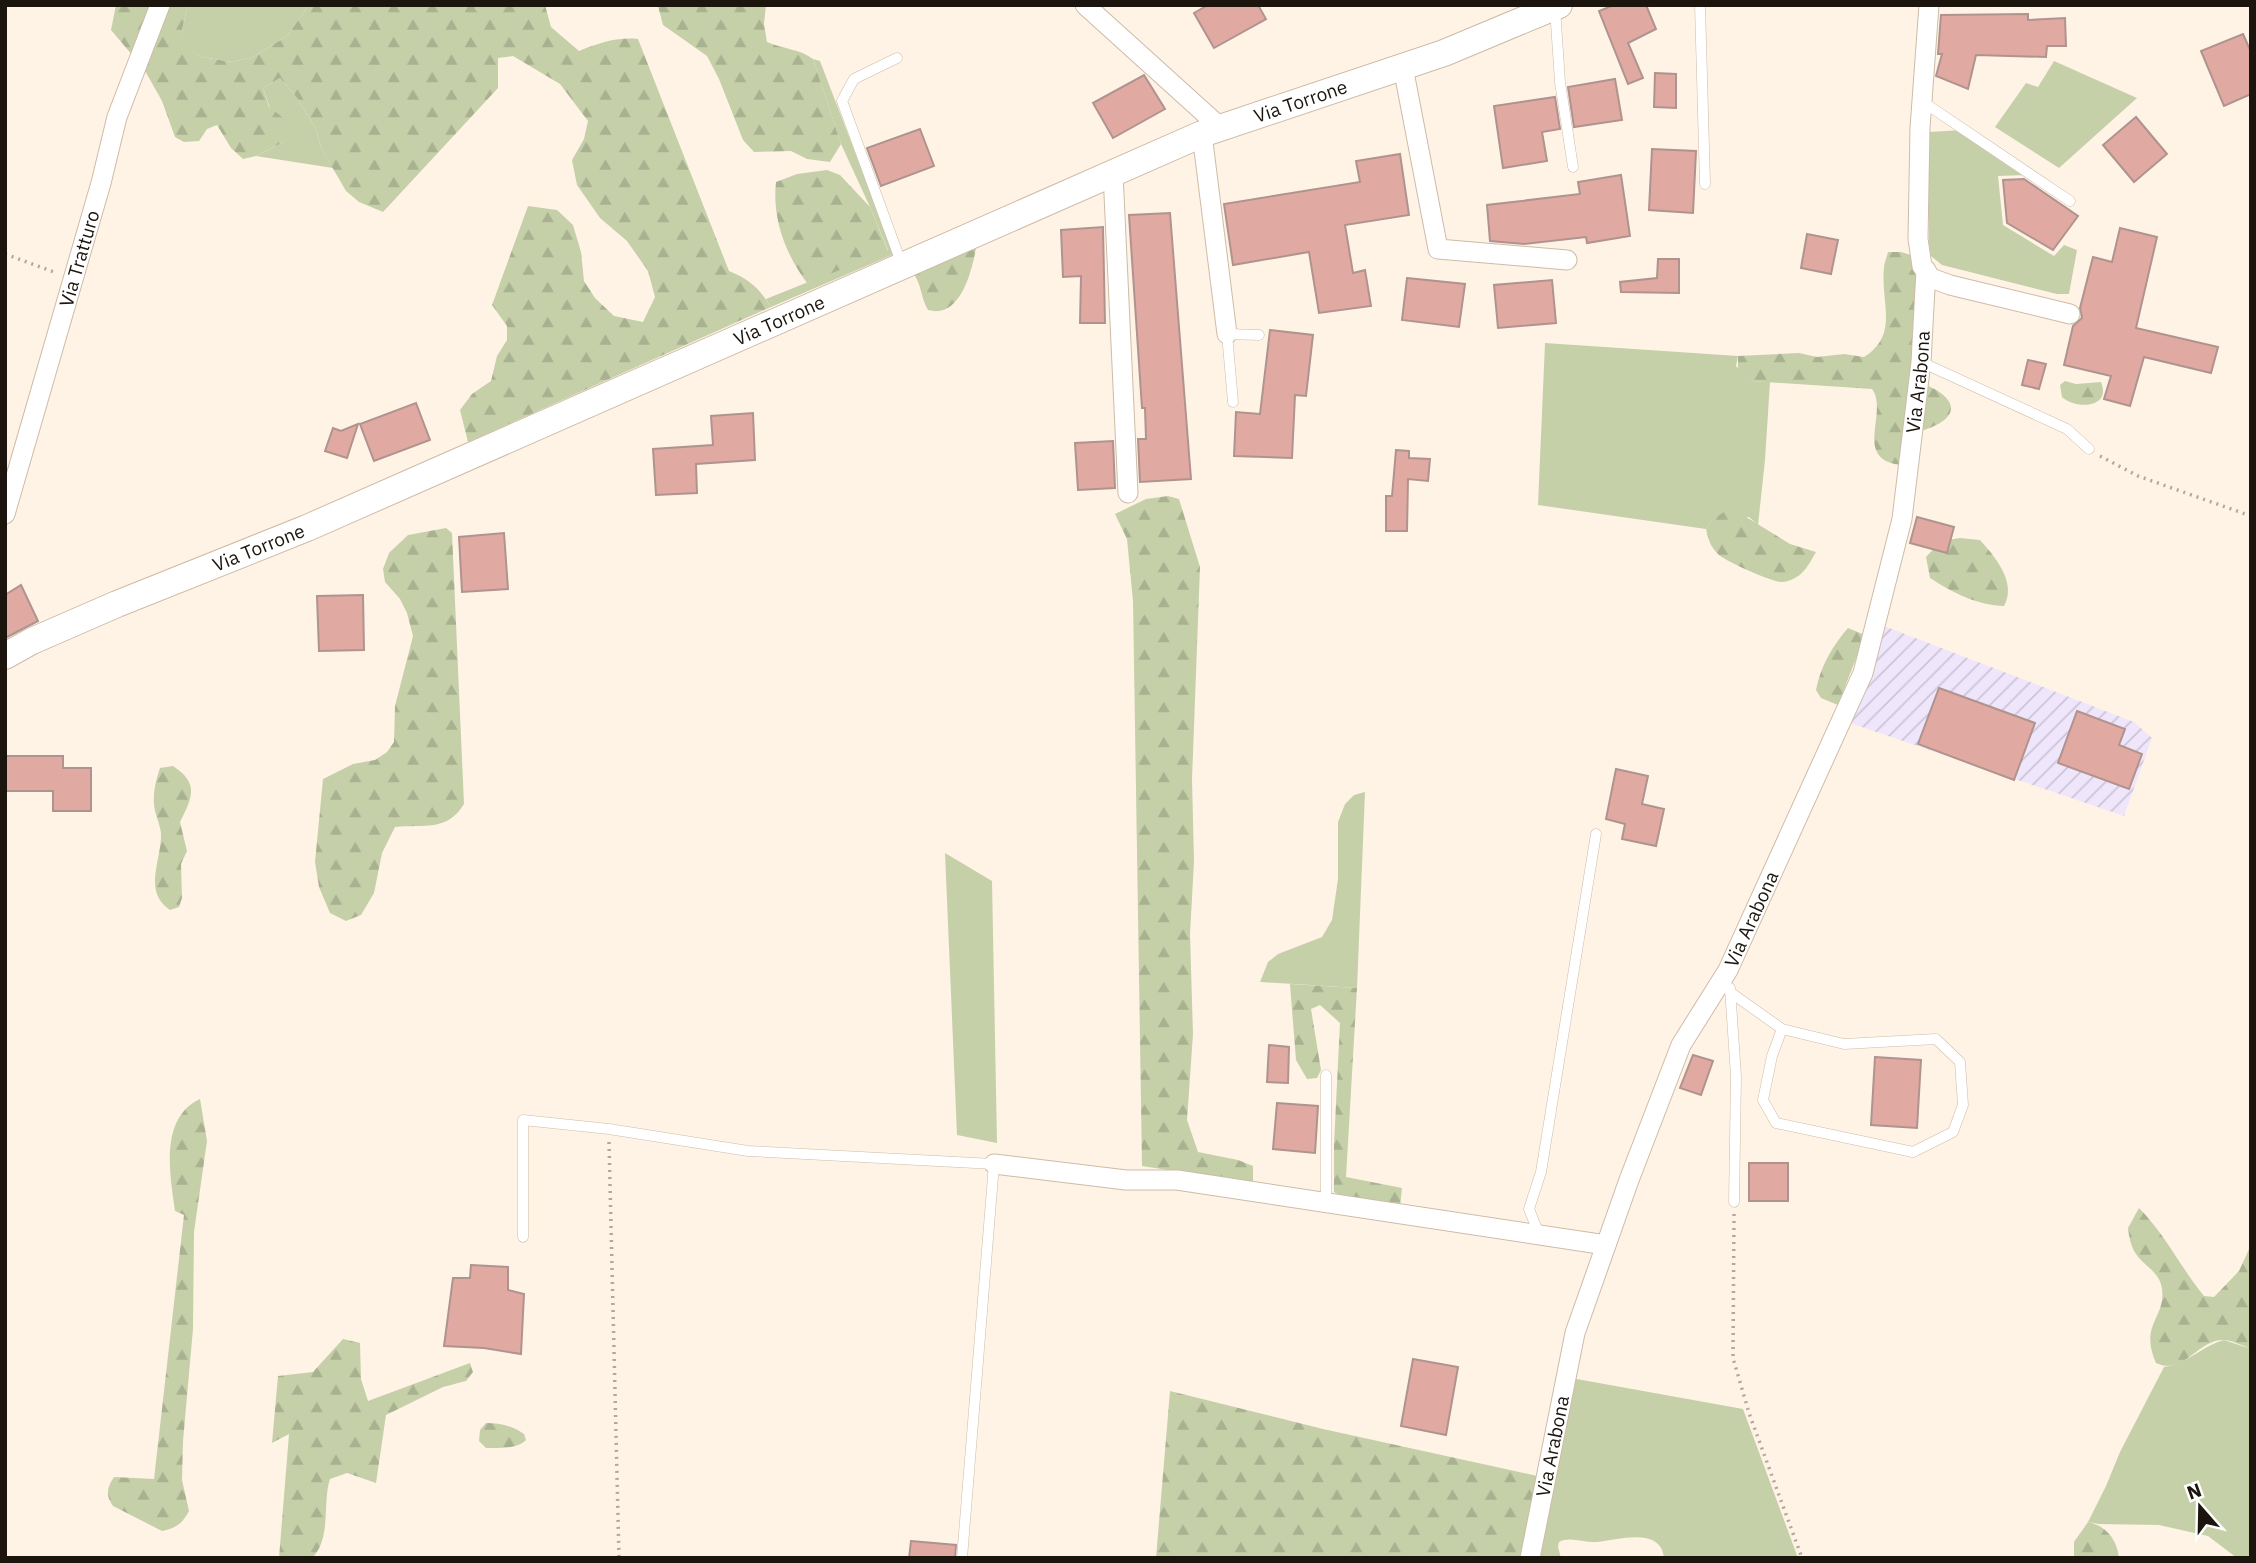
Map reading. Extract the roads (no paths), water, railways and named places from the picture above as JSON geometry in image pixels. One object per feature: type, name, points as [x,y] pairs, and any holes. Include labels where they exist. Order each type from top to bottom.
[{"type":"main road","name":"Via Torrone","points":[[5,656],[32,640],[307,528],[1212,131],[1444,53],[1557,6]]},
{"type":"street","name":"Via Tratturo","points":[[5,514],[117,117],[160,5]]},
{"type":"street","points":[[1085,5],[1212,131],[1227,334]]},
{"type":"street","name":"Via Arabona","points":[[1530,1558],[1575,1333],[1681,1045],[1728,970],[1863,673],[1902,519],[1920,362],[1926,270],[1922,266],[1918,239],[1922,102],[1929,5]]},
{"type":"street","points":[[1403,67],[1438,249],[1566,260]]},
{"type":"street","points":[[1113,173],[1128,493]]},
{"type":"street","points":[[1926,270],[1931,278],[1950,285],[2070,314]]},
{"type":"street","points":[[994,1164],[1126,1180],[1177,1180],[1606,1245]]},
{"type":"lane","points":[[1700,5],[1705,184]]},
{"type":"lane","points":[[1557,6],[1560,82],[1573,167]]},
{"type":"lane","points":[[897,58],[854,79],[842,102],[902,265]]},
{"type":"lane","points":[[1922,102],[2070,201]]},
{"type":"lane","points":[[1233,402],[1227,334],[1259,335]]},
{"type":"lane","points":[[1920,362],[2067,429],[2089,449]]},
{"type":"lane","points":[[1539,1235],[1528,1209],[1541,1172],[1595,834]]},
{"type":"lane","points":[[1728,970],[1736,1076],[1734,1202]]},
{"type":"lane","points":[[1730,992],[1782,1029],[1844,1044],[1936,1039],[1960,1062],[1963,1105],[1954,1132],[1913,1152],[1776,1123],[1763,1100],[1772,1056],[1782,1029]]},
{"type":"lane","points":[[1326,1075],[1326,1202]]},
{"type":"lane","points":[[523,1237],[523,1120],[609,1129],[748,1151],[994,1164],[962,1558]]}]
